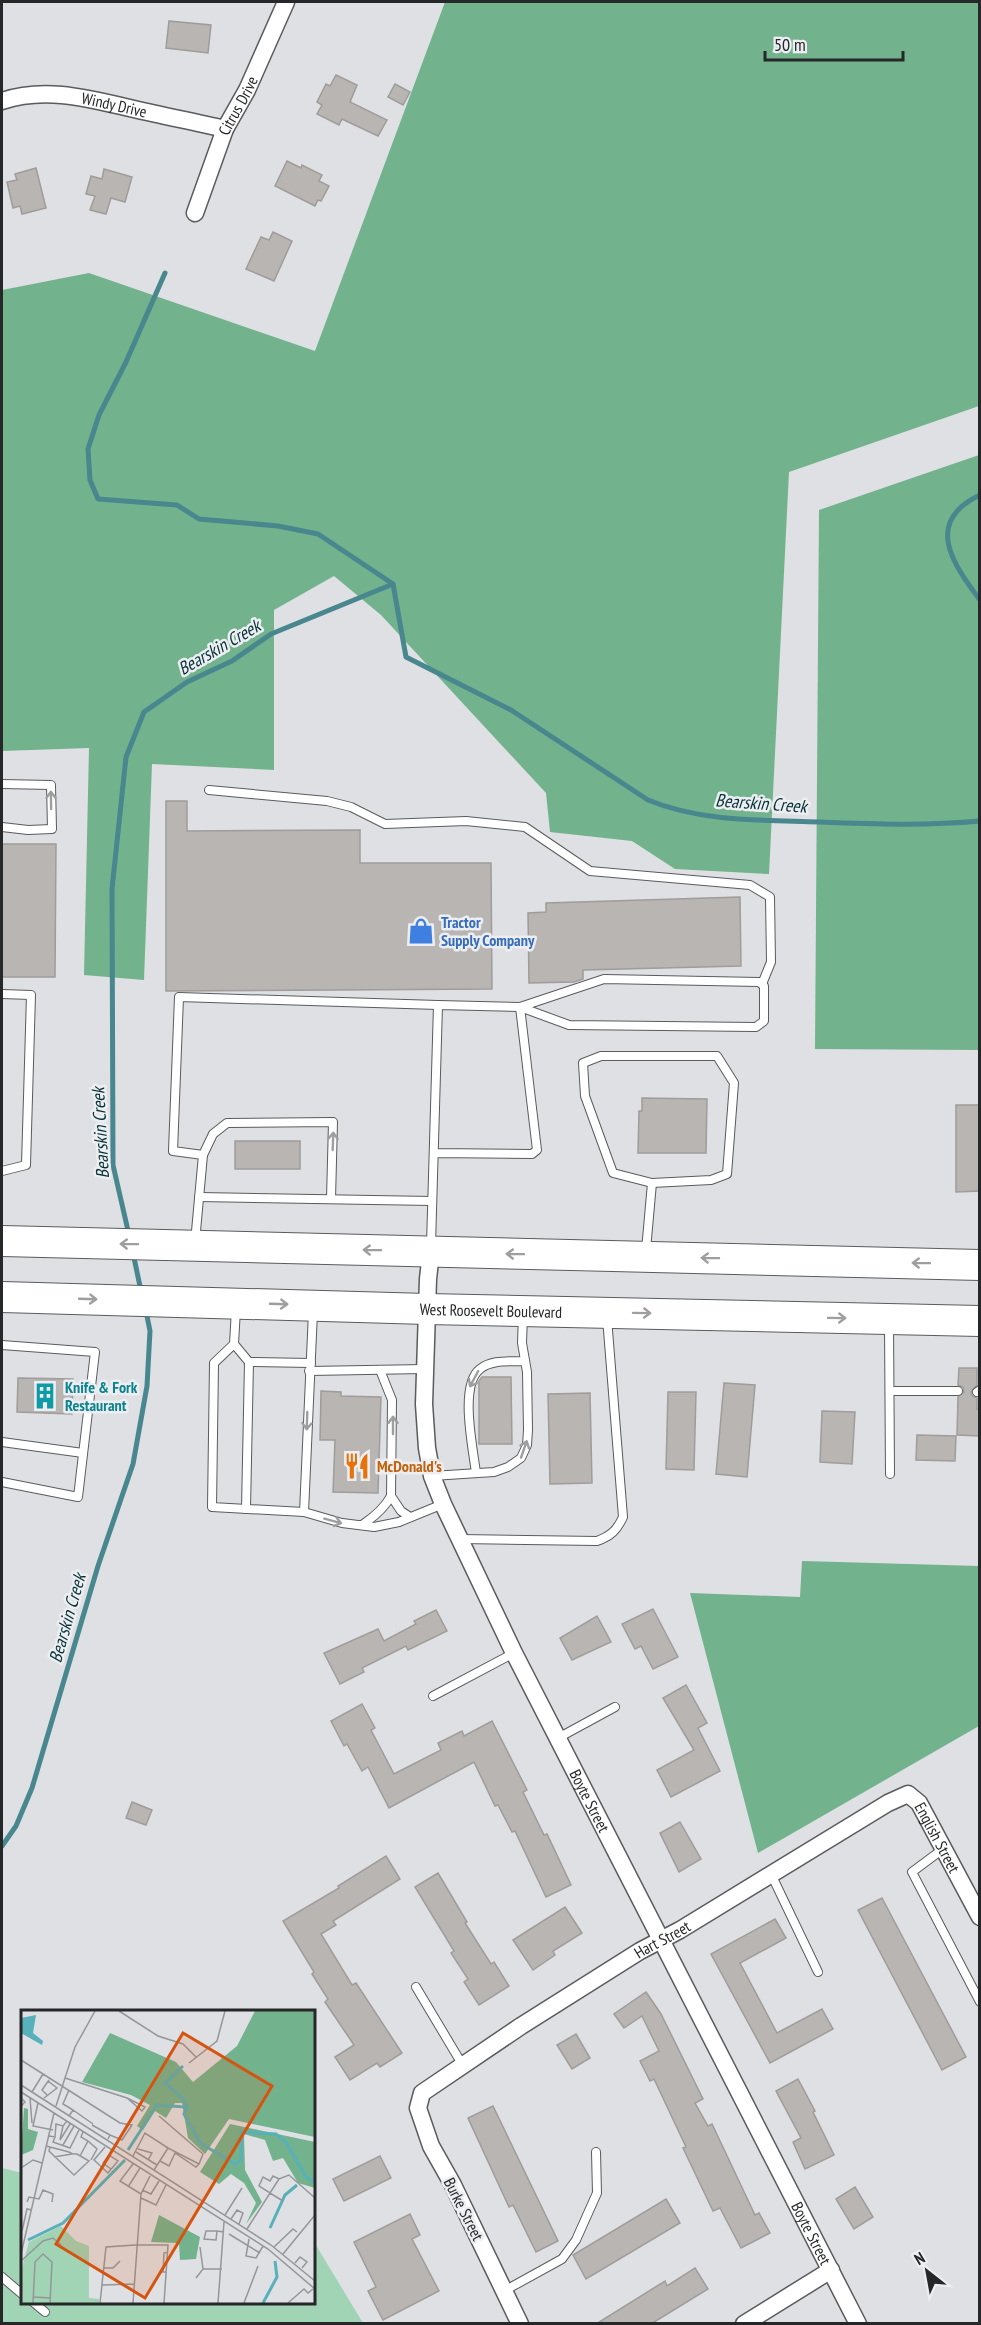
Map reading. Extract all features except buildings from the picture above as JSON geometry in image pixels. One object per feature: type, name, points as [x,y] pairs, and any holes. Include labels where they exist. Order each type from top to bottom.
[{"type":"highway","points":[[6,1241],[980,1265]]},
{"type":"highway","name":"West Roosevelt Boulevard","points":[[15,1297],[427,1310],[980,1321]]},
{"type":"street","name":"Citrus Drive","points":[[195,213],[225,129],[247,90],[286,2]]},
{"type":"street","name":"Windy Drive","points":[[2,101],[34,94],[56,94],[225,129]]},
{"type":"street","name":"Boyte Street","points":[[431,1252],[424,1369],[426,1426],[432,1476],[443,1504],[514,1653],[858,2324]]},
{"type":"street","name":"Hart Street","points":[[422,2093],[462,2064],[661,1939],[680,1930],[888,1803],[908,1794]]},
{"type":"street","name":"English Street","points":[[908,1794],[919,1803],[980,1917]]},
{"type":"street","name":"Burke Street","points":[[422,2093],[418,2108],[431,2146],[453,2185],[520,2324]]},
{"type":"street","points":[[744,2324],[831,2270]]},
{"type":"lane","points":[[2,784],[51,785],[52,829],[28,830],[2,827]]},
{"type":"lane","points":[[209,790],[327,801],[351,807],[385,824],[466,821],[525,827],[590,871],[750,885],[770,897],[771,962],[762,984]]},
{"type":"lane","points":[[520,1007],[604,979],[762,984]]},
{"type":"lane","points":[[203,1155],[173,1151],[179,997],[520,1007],[569,1026],[756,1027],[764,1021],[765,989],[762,984]]},
{"type":"lane","points":[[2,994],[31,995],[26,1165],[2,1171]]},
{"type":"lane","points":[[431,1252],[438,1005]]},
{"type":"lane","points":[[434,1153],[532,1154],[537,1150],[520,1007]]},
{"type":"lane","points":[[601,1056],[717,1056],[734,1083],[727,1174],[711,1180],[652,1183],[613,1173],[585,1096],[583,1063],[601,1056]]},
{"type":"lane","points":[[191,1246],[203,1155],[213,1134],[227,1123],[333,1122],[331,1199]]},
{"type":"lane","points":[[646,1257],[652,1183]]},
{"type":"lane","points":[[199,1197],[432,1201]]},
{"type":"lane","points":[[229,1302],[234,1344],[249,1362],[246,1509]]},
{"type":"lane","points":[[304,1512],[314,1305]]},
{"type":"lane","points":[[432,1476],[494,1472],[508,1467],[521,1458],[528,1430],[527,1372],[522,1343],[523,1311]]},
{"type":"lane","points":[[459,1539],[597,1541],[606,1538],[617,1529],[623,1517],[607,1312]]},
{"type":"lane","points":[[889,1319],[890,1474]]},
{"type":"lane","points":[[234,1344],[214,1363],[212,1507],[304,1512],[342,1523],[374,1527],[386,1526],[443,1504]]},
{"type":"lane","points":[[2,1345],[95,1352],[78,1497],[2,1482]]},
{"type":"lane","points":[[249,1362],[380,1370],[424,1369]]},
{"type":"lane","points":[[476,1473],[469,1402],[470,1386],[474,1375],[481,1368],[494,1362],[525,1362]]},
{"type":"lane","points":[[363,1525],[387,1504],[391,1496],[392,1400],[380,1370]]},
{"type":"lane","points":[[890,1391],[958,1391]]},
{"type":"lane","points":[[2,1442],[82,1453]]},
{"type":"lane","points":[[391,1496],[402,1511],[410,1517]]},
{"type":"lane","points":[[433,1696],[514,1653]]},
{"type":"lane","points":[[558,1738],[615,1707]]},
{"type":"lane","points":[[944,1849],[912,1872],[980,2002]]},
{"type":"lane","points":[[771,1873],[818,1972]]},
{"type":"lane","points":[[417,1987],[462,2064]]},
{"type":"lane","points":[[504,2291],[561,2259],[576,2240],[597,2193],[596,2152]]},
{"type":"lane","points":[[2,2277],[21,2293]]},
{"type":"lane","points":[[35,2304],[45,2312]]},
{"type":"green space","points":[[445,2],[979,2],[979,406],[789,472],[769,874],[675,869],[632,841],[550,832],[546,793],[381,615],[334,576],[274,610],[274,770],[152,764],[144,980],[84,975],[89,748],[2,751],[2,290],[89,273],[315,351]]},
{"type":"green space","points":[[979,455],[979,1050],[815,1049],[819,510]]},
{"type":"green space","points":[[802,1561],[979,1566],[979,1726],[758,1853],[690,1593],[800,1597]]},
{"type":"green space","points":[[2,2168],[21,2173],[21,2304],[315,2304],[315,2244],[363,2323],[2,2323]]},
{"type":"waterway","points":[[165,273],[126,362],[99,415],[88,449],[90,480],[98,499],[177,505],[199,519],[278,526],[318,534],[393,584],[406,657],[511,710],[648,800],[689,812],[732,819],[900,824],[980,821]]},
{"type":"waterway","name":"Bearskin Creek","points":[[980,495],[963,506],[952,518],[948,531],[948,544],[953,558],[980,600]]},
{"type":"waterway","name":"Bearskin Creek","points":[[129,1235],[113,1165],[112,889],[126,757],[144,712],[187,682],[232,661],[271,634],[393,584]]},
{"type":"waterway","name":"Bearskin Creek","points":[[133,1253],[141,1291]]},
{"type":"waterway","name":"Bearskin Creek","points":[[2,1846],[16,1826],[32,1788],[98,1566],[133,1464],[147,1386],[150,1331],[146,1311]]},
{"type":"place","name":"Tractor Supply Company","points":[[421,931]]},
{"type":"place","name":"Knife & Fork Restaurant","points":[[45,1396]]},
{"type":"place","name":"McDonald's","points":[[357,1466]]}]
